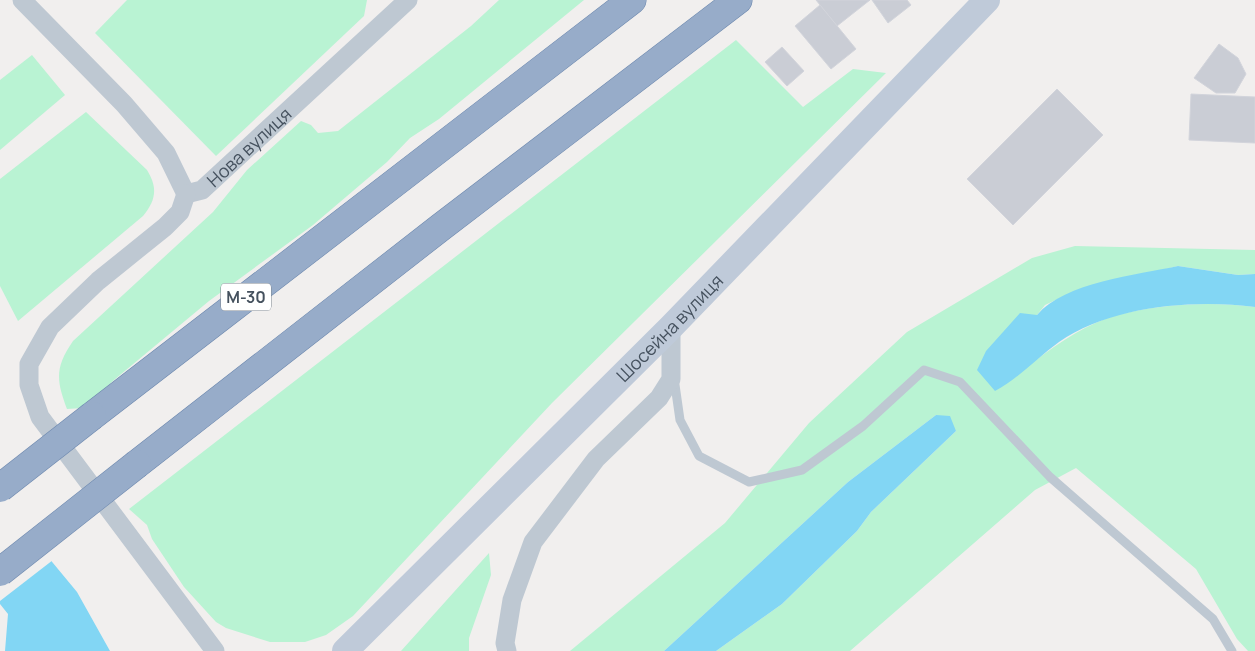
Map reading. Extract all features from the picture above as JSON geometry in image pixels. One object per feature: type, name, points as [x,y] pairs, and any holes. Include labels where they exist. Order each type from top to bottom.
[{"type":"highway","name":"М-30","points":[[0,488],[632,0]]},
{"type":"highway","points":[[0,572],[433,234],[738,0]]},
{"type":"main road","name":"Шосейна вулиця","points":[[345,651],[671,327],[977,5]]},
{"type":"street","name":"Нова вулиця","points":[[22,0],[124,104],[166,153],[186,194],[202,190],[408,0]]},
{"type":"street","points":[[186,194],[180,212],[165,227],[98,281],[50,327],[29,364],[29,385],[40,417],[215,651]]},
{"type":"street","points":[[507,651],[505,644],[512,600],[533,542],[596,459],[660,398],[671,379],[671,327]]},
{"type":"lane","points":[[672,363],[680,420],[699,456],[749,482],[802,470],[863,426],[924,370],[960,382],[1050,477],[1213,619],[1232,651]]},
{"type":"green space","points":[[127,0],[367,0],[364,16],[216,156],[95,33]]},
{"type":"green space","points":[[499,0],[584,0],[439,119],[410,138],[387,162],[313,225],[209,301],[114,380],[91,402],[83,408],[67,409],[59,382],[59,374],[60,366],[73,341],[213,212],[247,170],[301,121],[311,125],[318,133],[338,131],[471,26]]},
{"type":"green space","points":[[736,40],[803,107],[853,69],[886,73],[552,403],[353,616],[326,635],[305,642],[270,642],[226,628],[216,622],[184,587],[152,539],[147,525],[129,509]]},
{"type":"green space","points":[[32,55],[65,95],[0,150],[0,80]]},
{"type":"green space","points":[[86,112],[147,170],[153,183],[153,199],[143,216],[18,321],[0,286],[0,179]]},
{"type":"green space","points":[[1075,246],[1255,250],[1255,274],[1238,275],[1178,266],[1075,291],[1045,305],[1037,315],[1036,360],[1085,328],[1117,315],[1168,306],[1221,304],[1255,307],[1255,651],[1248,651],[1237,639],[1196,569],[1076,468],[1035,490],[850,651],[716,651],[782,604],[857,531],[871,512],[956,431],[936,415],[848,482],[664,651],[570,651],[725,523],[809,423],[907,332],[1032,258]]},
{"type":"green space","points":[[489,553],[491,575],[469,638],[469,651],[401,651]]},
{"type":"water","points":[[1178,266],[1238,275],[1255,274],[1255,307],[1206,304],[1179,305],[1153,308],[1103,320],[1059,342],[1012,380],[995,391],[977,370],[986,351],[1020,313],[1037,315],[1049,304],[1083,287]]},
{"type":"water","points":[[936,415],[950,416],[956,431],[871,512],[857,531],[782,604],[716,651],[664,651],[848,482]]},
{"type":"water","points":[[0,499],[77,592],[110,651],[5,651],[8,614],[0,604]]},
{"type":"pier","points":[[0,496],[53,560],[0,601]]},
{"type":"building","points":[[816,0],[870,0],[837,26]]},
{"type":"building","points":[[872,0],[907,0],[911,5],[888,23]]},
{"type":"building","points":[[820,5],[856,49],[831,69],[795,26]]},
{"type":"building","points":[[1219,44],[1238,58],[1246,74],[1235,93],[1216,93],[1194,78]]},
{"type":"building","points":[[782,47],[804,71],[787,86],[765,62]]},
{"type":"building","points":[[1057,89],[1103,135],[1013,225],[967,179]]},
{"type":"building","points":[[1191,94],[1255,97],[1255,143],[1189,140]]}]
